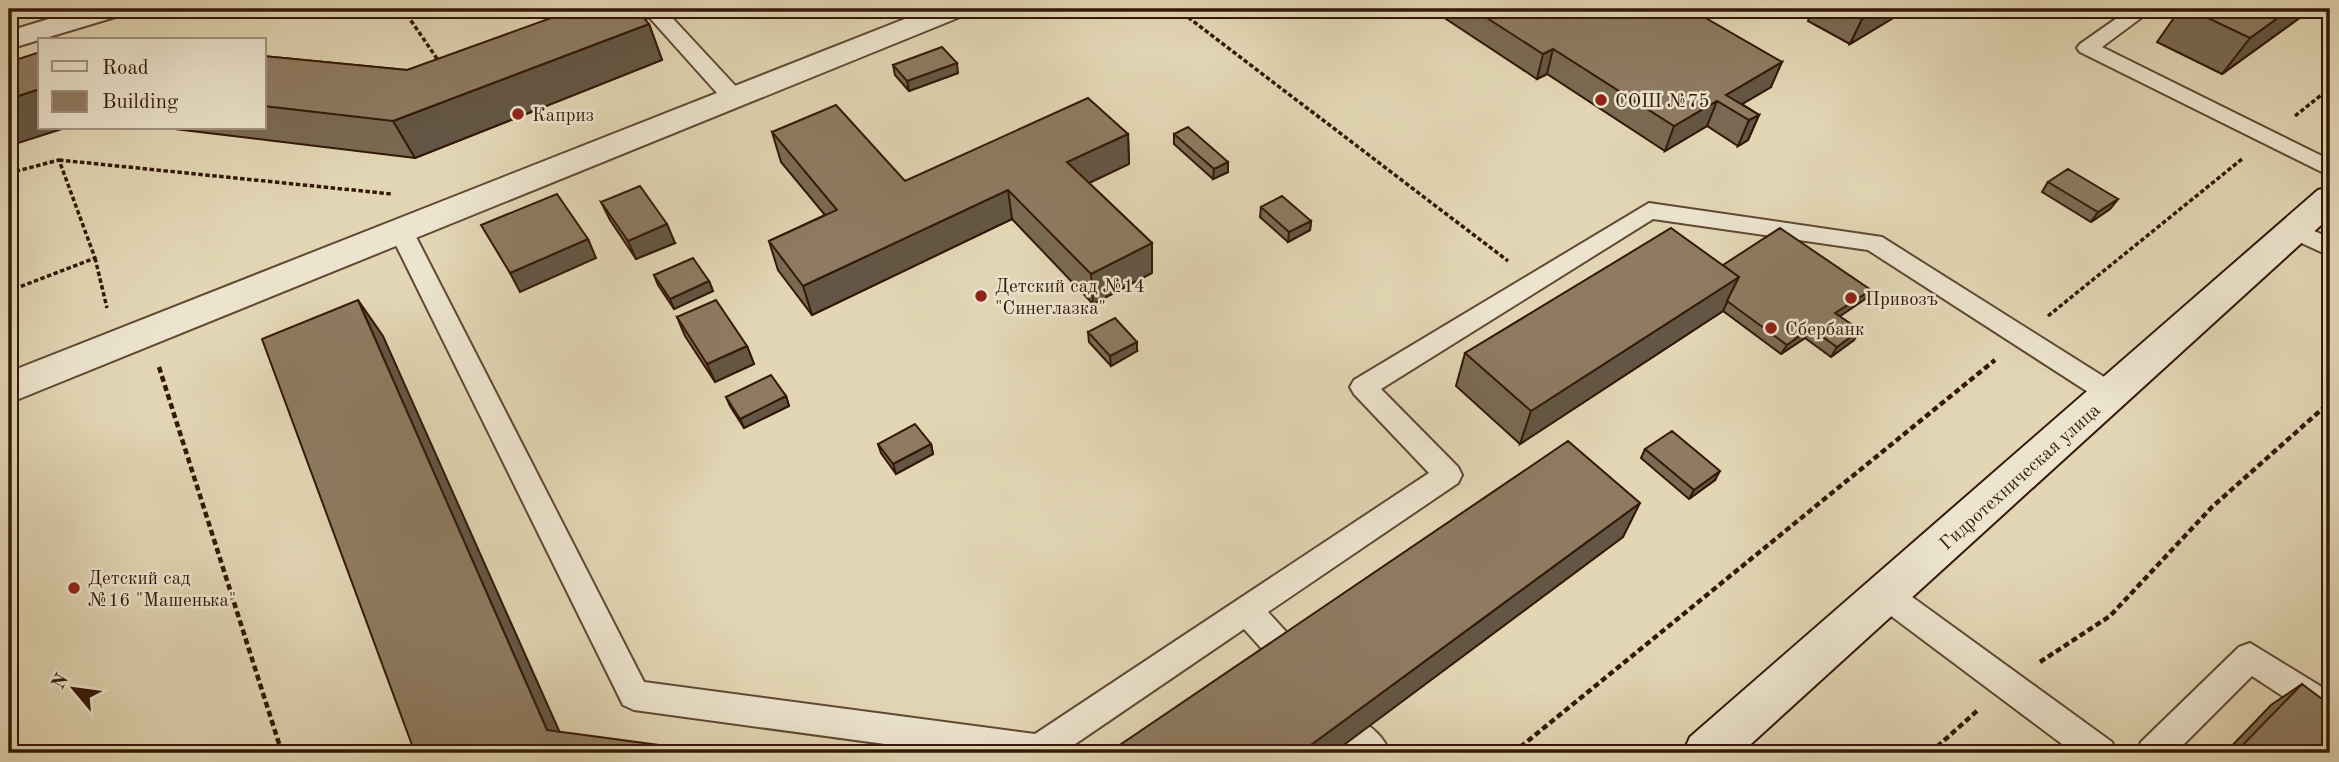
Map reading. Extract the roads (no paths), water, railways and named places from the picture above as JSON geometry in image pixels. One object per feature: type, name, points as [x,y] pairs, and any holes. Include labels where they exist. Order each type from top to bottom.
[{"type":"street","points":[[9,40],[112,9]]},
{"type":"street","points":[[9,388],[955,9]]},
{"type":"street","name":"Гидротехническая улица","points":[[1707,753],[2330,198]]},
{"type":"lane","points":[[590,31],[652,9],[734,97]]},
{"type":"lane","points":[[2143,9],[2087,48],[2330,169]]},
{"type":"lane","points":[[401,231],[634,695],[1039,751],[1448,475],[1363,387],[1650,211],[1874,243],[2112,394]]},
{"type":"lane","points":[[2294,230],[2330,248]]},
{"type":"lane","points":[[1886,595],[2100,753]]},
{"type":"lane","points":[[1247,610],[1290,658]]},
{"type":"lane","points":[[2153,753],[2250,657],[2330,710]]},
{"type":"place","name":"СОШ №75","points":[[1601,100]]},
{"type":"place","name":"Каприз","points":[[518,114]]},
{"type":"place","name":"Детский сад №14 \"Синеглазка\"","points":[[981,296]]},
{"type":"place","name":"Привозъ","points":[[1851,298]]},
{"type":"place","name":"Сбербанк","points":[[1771,328]]},
{"type":"place","name":"Детский сад №16 \"Машенька\"","points":[[74,588]]}]
